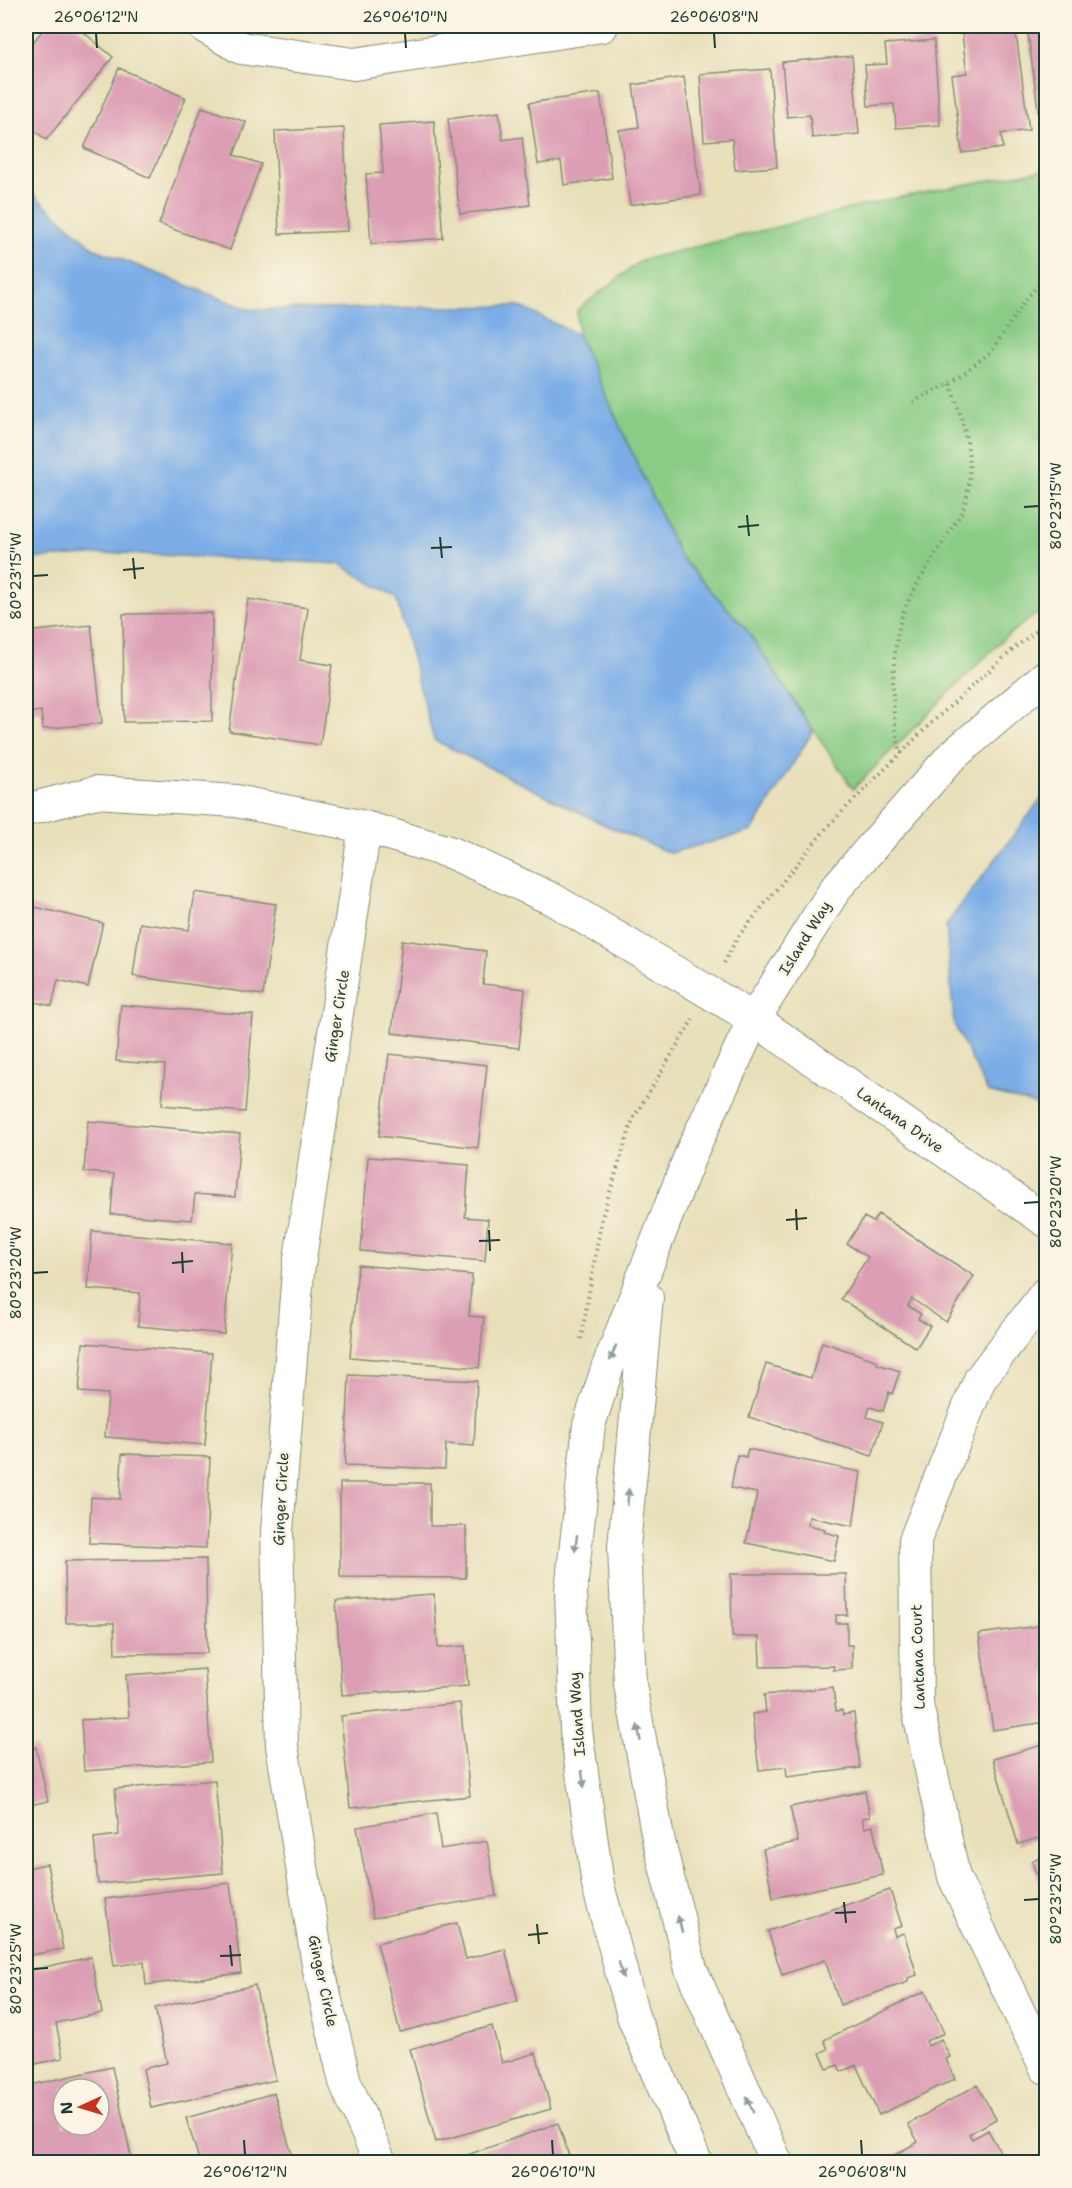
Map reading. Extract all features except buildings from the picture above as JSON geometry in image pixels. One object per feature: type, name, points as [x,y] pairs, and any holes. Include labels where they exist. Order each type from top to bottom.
[{"type":"street","points":[[203,26],[241,48],[354,64],[583,27]]},
{"type":"street","name":"Island Way","points":[[696,2163],[634,2019],[598,1885],[576,1730],[570,1590],[590,1425],[607,1370],[692,1151],[754,1019],[836,888],[950,758],[1047,676]]},
{"type":"street","points":[[26,810],[96,792],[236,801],[365,827],[452,853],[552,899],[754,1019]]},
{"type":"street","name":"Ginger Circle","points":[[365,827],[298,1272],[278,1531],[282,1746],[324,1992],[345,2082],[381,2163]]},
{"type":"street","name":"Lantana Drive","points":[[754,1019],[1047,1221]]},
{"type":"street","name":"Island Way","points":[[651,1260],[624,1547],[630,1684],[658,1838],[691,1969],[772,2161]]},
{"type":"street","name":"Lantana Court","points":[[1047,1293],[980,1380],[915,1539],[917,1704],[954,1877],[1047,2068]]},
{"type":"path","points":[[913,402],[950,383],[991,352],[1026,299],[1047,276]]},
{"type":"path","points":[[920,792],[898,745],[892,710],[896,648],[905,607],[965,505],[971,472],[964,424],[950,383]]},
{"type":"path","points":[[901,752],[1019,644],[1047,624]]},
{"type":"green space","points":[[1046,169],[1046,607],[1004,638],[853,789],[747,630],[679,555],[578,335],[577,310],[642,260],[886,200]]},
{"type":"water","points":[[26,188],[95,249],[250,310],[519,306],[578,335],[679,555],[747,630],[813,731],[752,831],[670,853],[605,825],[434,740],[396,598],[340,564],[120,553],[26,559]]},
{"type":"water","points":[[1046,795],[1046,1107],[988,1092],[954,1024],[946,925]]}]
